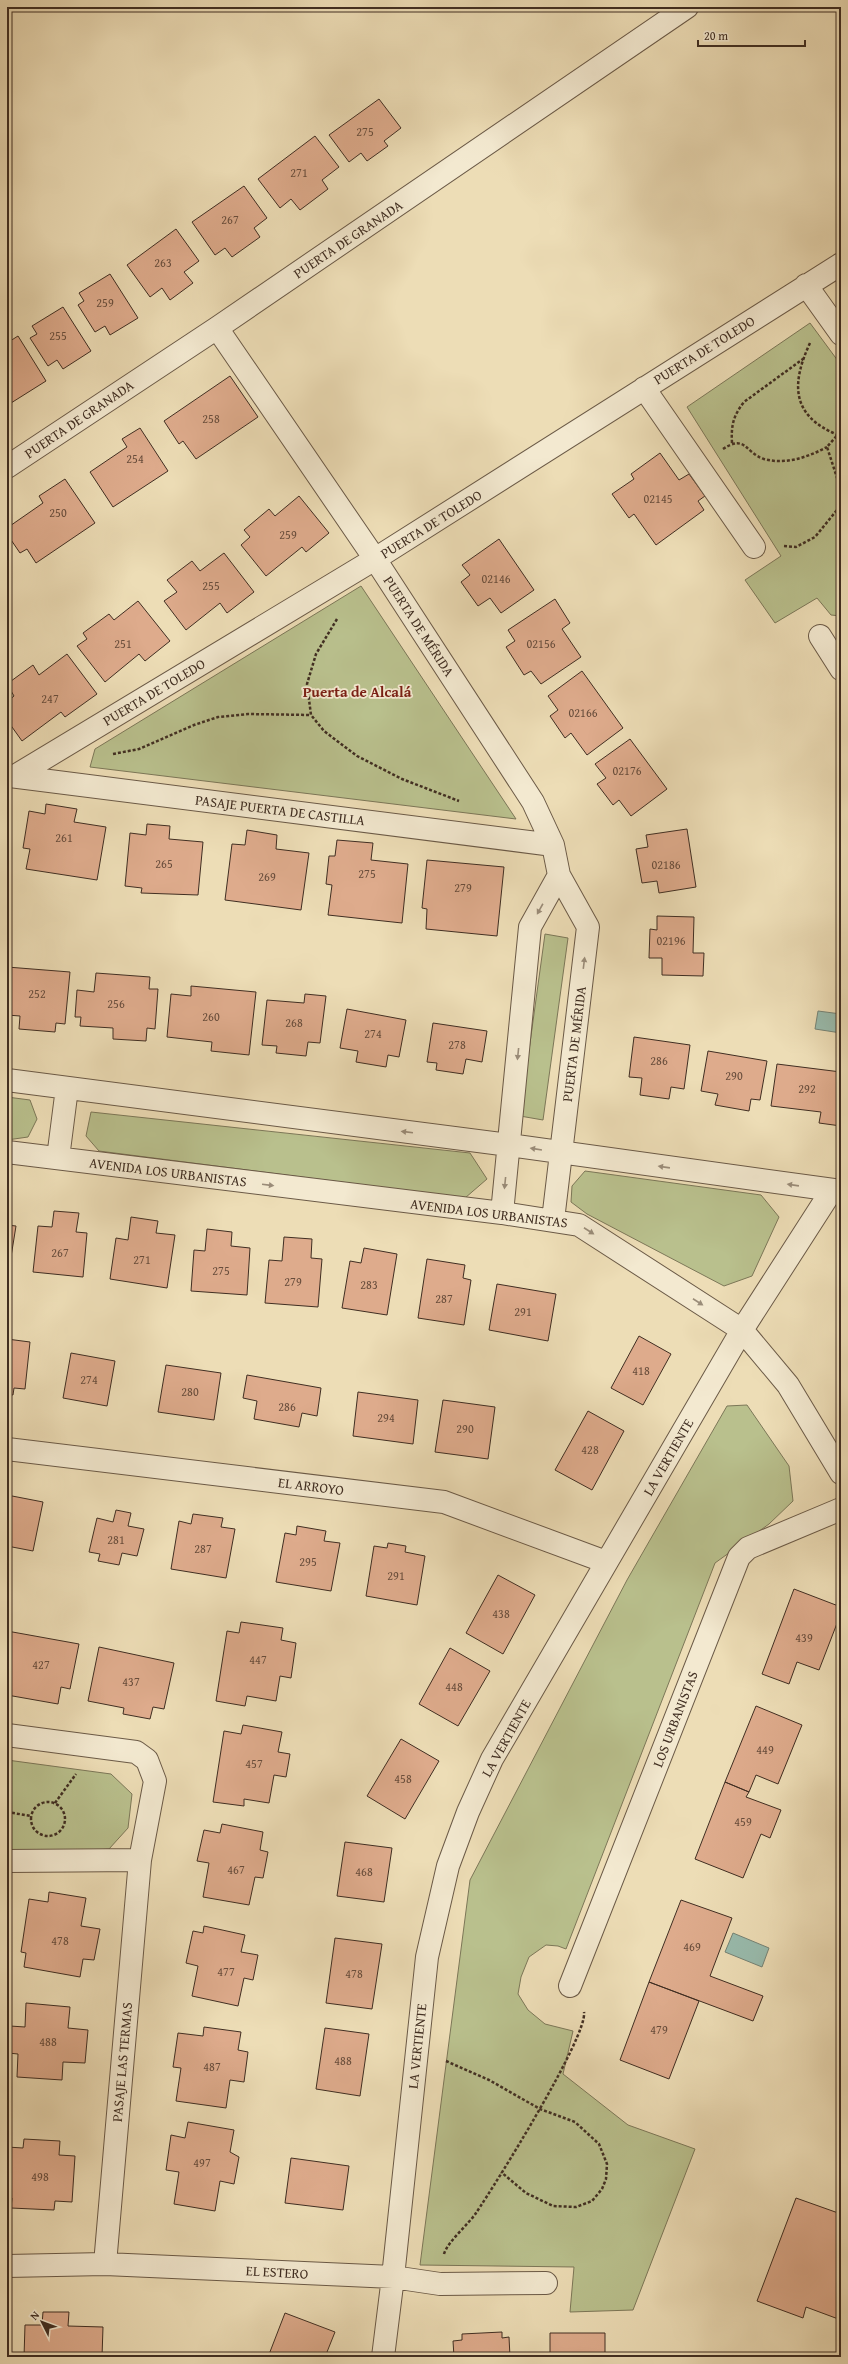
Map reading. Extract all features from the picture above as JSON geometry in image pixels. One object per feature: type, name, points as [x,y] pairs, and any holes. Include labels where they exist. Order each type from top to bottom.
[{"type":"street","name":"PUERTA DE GRANADA","points":[[7,467],[217,328],[687,7]]},
{"type":"street","name":"PUERTA DE TOLEDO","points":[[11,776],[374,559],[841,264]]},
{"type":"street","points":[[806,285],[841,334]]},
{"type":"street","name":"PUERTA DE MÉRIDA","points":[[217,328],[374,559],[534,802],[553,845],[559,875],[588,927],[553,1220]]},
{"type":"street","points":[[644,388],[754,547]]},
{"type":"street","points":[[820,636],[841,669]]},
{"type":"street","name":"PASAJE PUERTA DE CASTILLA","points":[[11,776],[553,845]]},
{"type":"street","points":[[502,1213],[530,927],[559,875]]},
{"type":"street","points":[[7,1080],[509,1145],[836,1191]]},
{"type":"street","points":[[58,1158],[67,1088]]},
{"type":"street","name":"AVENIDA LOS URBANISTAS","points":[[7,1152],[502,1213],[579,1225],[742,1330],[788,1385],[841,1473]]},
{"type":"street","name":"LA VERTIENTE","points":[[383,2357],[427,1957],[436,1911],[448,1866],[468,1812],[492,1759],[742,1330],[836,1191]]},
{"type":"street","name":"EL ARROYO","points":[[7,1449],[444,1502],[606,1562]]},
{"type":"street","name":"LOS URBANISTAS","points":[[570,1986],[739,1557],[748,1548],[841,1509]]},
{"type":"street","name":"PASAJE LAS TERMAS","points":[[7,1735],[136,1752],[147,1760],[155,1781],[140,1860],[105,2264]]},
{"type":"street","points":[[7,1861],[140,1860]]},
{"type":"street","name":"EL ESTERO","points":[[7,2266],[105,2264],[393,2277],[440,2284],[546,2283]]},
{"type":"path","points":[[822,307],[816,331],[803,359],[797,385],[799,402],[806,415],[814,422],[838,435]]},
{"type":"path","points":[[732,443],[731,425],[737,411],[744,402],[803,359]]},
{"type":"path","points":[[698,466],[732,443],[743,444],[763,458],[771,460],[795,460],[828,448],[841,431]]},
{"type":"path","points":[[754,547],[796,547],[815,537],[826,525],[837,510],[840,487],[828,448]]},
{"type":"path","points":[[340,614],[316,654],[307,684],[311,715],[324,731],[357,756],[402,779],[463,803]]},
{"type":"path","points":[[108,755],[139,749],[194,725],[218,717],[248,714],[311,715]]},
{"type":"path","points":[[42,1802],[55,1802],[64,1811],[66,1823],[60,1833],[48,1837],[36,1833],[31,1822],[32,1816],[33,1810],[42,1802]]},
{"type":"path","points":[[7,1812],[32,1816]]},
{"type":"path","points":[[440,2284],[445,2251],[475,2214],[540,2109],[574,2043],[585,2014]]},
{"type":"path","points":[[417,2048],[489,2080],[540,2109],[575,2122],[599,2144],[607,2164],[606,2179],[602,2189],[592,2201],[576,2208],[553,2206],[526,2193],[501,2172]]},
{"type":"green space","points":[[810,323],[841,365],[841,616],[831,615],[817,598],[775,623],[745,580],[781,556],[687,407]]},
{"type":"green space","points":[[361,586],[516,819],[90,767],[95,749]]},
{"type":"green space","points":[[545,934],[568,938],[543,1120],[520,1116]]},
{"type":"green space","points":[[7,1097],[30,1100],[37,1119],[28,1137],[7,1140]]},
{"type":"green space","points":[[91,1112],[470,1153],[487,1179],[465,1198],[99,1151],[86,1136]]},
{"type":"green space","points":[[585,1171],[761,1195],[779,1217],[752,1276],[724,1286],[587,1214],[571,1202],[572,1186]]},
{"type":"green space","points":[[747,1405],[789,1466],[793,1501],[769,1524],[715,1563],[566,1949],[558,1946],[546,1945],[529,1957],[521,1977],[518,1994],[528,2010],[545,2024],[573,2031],[563,2074],[628,2125],[695,2149],[633,2310],[570,2312],[574,2267],[420,2265],[470,1880],[627,1580],[727,1406]]},
{"type":"green space","points":[[7,1760],[111,1774],[132,1794],[128,1828],[109,1849],[84,1851],[7,1850]]},
{"type":"shaded area","points":[[818,1011],[841,1014],[841,1033],[815,1029]]},
{"type":"shaded area","points":[[733,1933],[769,1948],[762,1967],[725,1952]]},
{"type":"building","points":[[379,99],[401,128],[384,141],[388,146],[367,161],[361,153],[349,162],[329,135]]},
{"type":"building","points":[[315,136],[339,167],[322,180],[328,189],[300,210],[291,199],[280,208],[258,179]]},
{"type":"building","points":[[244,186],[267,218],[254,228],[260,237],[232,257],[225,248],[215,255],[192,222]]},
{"type":"building","points":[[176,229],[199,261],[184,272],[193,283],[170,300],[162,288],[150,297],[127,265]]},
{"type":"building","points":[[110,274],[138,318],[110,335],[105,326],[95,332],[78,305],[84,301],[79,293]]},
{"type":"building","points":[[63,307],[91,351],[63,369],[57,360],[48,366],[30,338],[37,334],[32,326]]},
{"type":"building","points":[[18,336],[46,381],[11,403],[7,397],[7,343]]},
{"type":"building","points":[[230,376],[258,417],[196,459],[183,441],[179,444],[164,421]]},
{"type":"building","points":[[140,428],[168,471],[113,507],[90,472],[127,447],[122,439]]},
{"type":"building","points":[[660,453],[679,480],[689,474],[705,496],[698,501],[704,510],[656,545],[634,514],[629,518],[612,494],[634,479],[631,474]]},
{"type":"building","points":[[65,479],[95,523],[36,563],[27,549],[20,553],[7,534],[7,528],[43,503],[39,496]]},
{"type":"building","points":[[299,496],[329,533],[306,552],[302,547],[266,576],[241,545],[250,537],[244,530],[269,509],[275,516]]},
{"type":"building","points":[[499,539],[534,590],[501,613],[490,598],[478,606],[461,582],[470,575],[462,565]]},
{"type":"building","points":[[224,553],[254,592],[227,613],[220,603],[186,630],[164,601],[177,592],[167,580],[192,561],[200,571]]},
{"type":"building","points":[[555,599],[570,623],[562,629],[581,657],[541,684],[531,671],[524,675],[506,647],[515,641],[508,630]]},
{"type":"building","points":[[138,601],[170,641],[145,661],[139,654],[105,682],[77,646],[87,639],[83,633],[109,614],[114,620]]},
{"type":"building","points":[[67,654],[97,694],[65,717],[61,712],[22,741],[7,720],[7,702],[14,696],[7,684],[33,665],[39,675]]},
{"type":"building","points":[[582,671],[623,728],[587,755],[571,733],[565,738],[550,716],[558,710],[548,696]]},
{"type":"building","points":[[630,739],[667,789],[631,816],[619,800],[613,805],[597,784],[606,778],[595,764]]},
{"type":"building","points":[[46,804],[77,809],[74,822],[106,827],[97,880],[26,869],[30,849],[23,848],[29,811],[45,814]]},
{"type":"building","points":[[147,824],[170,826],[169,839],[203,842],[198,895],[141,893],[142,888],[125,886],[130,833],[146,835]]},
{"type":"building","points":[[687,829],[696,887],[659,893],[657,881],[642,883],[636,849],[648,847],[646,835]]},
{"type":"building","points":[[247,830],[277,835],[276,849],[309,853],[301,910],[225,900],[232,844],[245,845]]},
{"type":"building","points":[[337,840],[373,843],[371,860],[408,864],[402,923],[328,915],[332,885],[326,884],[329,856],[335,856]]},
{"type":"building","points":[[427,860],[504,867],[497,936],[426,929],[427,909],[422,908]]},
{"type":"building","points":[[657,916],[694,917],[693,953],[704,953],[703,976],[662,975],[662,958],[649,958],[650,929],[657,930]]},
{"type":"building","points":[[7,967],[70,972],[65,1024],[56,1023],[55,1032],[19,1029],[20,1016],[7,1015]]},
{"type":"building","points":[[96,973],[150,977],[149,989],[158,989],[155,1029],[147,1028],[146,1041],[113,1039],[113,1028],[80,1026],[81,1017],[75,1017],[77,990],[94,992]]},
{"type":"building","points":[[191,986],[256,992],[249,1055],[211,1051],[212,1042],[167,1037],[171,994],[191,996]]},
{"type":"building","points":[[305,994],[326,996],[320,1043],[308,1042],[306,1056],[276,1053],[277,1046],[262,1045],[267,1000],[304,1003]]},
{"type":"building","points":[[347,1009],[406,1020],[399,1057],[388,1055],[386,1067],[356,1062],[358,1051],[340,1048]]},
{"type":"building","points":[[433,1023],[487,1031],[482,1062],[466,1059],[463,1074],[436,1070],[437,1063],[427,1062]]},
{"type":"building","points":[[634,1037],[690,1045],[684,1089],[671,1087],[669,1099],[640,1095],[642,1078],[629,1077]]},
{"type":"building","points":[[708,1051],[767,1061],[760,1100],[751,1099],[749,1111],[715,1105],[718,1094],[701,1091]]},
{"type":"building","points":[[777,1064],[841,1072],[841,1126],[819,1123],[821,1112],[771,1106]]},
{"type":"building","points":[[54,1211],[79,1213],[76,1232],[87,1233],[83,1277],[33,1272],[38,1226],[52,1227]]},
{"type":"building","points":[[131,1217],[158,1221],[156,1233],[175,1235],[167,1288],[110,1279],[116,1238],[128,1240]]},
{"type":"building","points":[[7,1225],[16,1226],[10,1263],[7,1262]]},
{"type":"building","points":[[207,1229],[232,1232],[231,1246],[250,1248],[247,1295],[191,1291],[194,1250],[205,1251]]},
{"type":"building","points":[[284,1237],[312,1239],[311,1258],[322,1259],[318,1307],[265,1303],[269,1260],[282,1261]]},
{"type":"building","points":[[364,1248],[397,1254],[387,1315],[342,1308],[350,1261],[361,1263]]},
{"type":"building","points":[[427,1259],[465,1265],[463,1278],[471,1280],[464,1325],[418,1318]]},
{"type":"building","points":[[497,1284],[556,1294],[548,1341],[489,1330]]},
{"type":"building","points":[[639,1336],[671,1354],[643,1405],[611,1388]]},
{"type":"building","points":[[7,1339],[30,1342],[25,1389],[14,1388],[13,1395],[7,1394]]},
{"type":"building","points":[[71,1353],[115,1361],[107,1406],[63,1398]]},
{"type":"building","points":[[166,1365],[221,1373],[214,1420],[158,1412]]},
{"type":"building","points":[[247,1375],[321,1388],[317,1416],[302,1413],[299,1427],[254,1419],[257,1401],[243,1398]]},
{"type":"building","points":[[358,1392],[418,1400],[413,1444],[353,1436]]},
{"type":"building","points":[[443,1400],[495,1407],[488,1459],[435,1452]]},
{"type":"building","points":[[588,1411],[624,1431],[592,1490],[555,1470]]},
{"type":"building","points":[[7,1495],[43,1502],[33,1551],[7,1546]]},
{"type":"building","points":[[116,1510],[131,1513],[128,1526],[144,1529],[137,1556],[122,1553],[119,1565],[98,1561],[100,1554],[89,1552],[97,1518],[113,1522]]},
{"type":"building","points":[[193,1514],[223,1518],[221,1527],[235,1529],[226,1578],[171,1569],[179,1521],[191,1524]]},
{"type":"building","points":[[297,1526],[326,1531],[324,1541],[340,1543],[331,1591],[276,1582],[285,1533],[296,1535]]},
{"type":"building","points":[[388,1543],[406,1546],[405,1552],[425,1556],[417,1605],[366,1596],[374,1546],[387,1548]]},
{"type":"building","points":[[498,1575],[535,1595],[503,1654],[466,1633]]},
{"type":"building","points":[[794,1589],[841,1607],[841,1613],[819,1670],[797,1662],[789,1684],[762,1674]]},
{"type":"building","points":[[241,1622],[283,1628],[281,1640],[296,1643],[291,1678],[280,1676],[276,1701],[247,1696],[245,1706],[216,1701],[227,1631],[239,1633]]},
{"type":"building","points":[[7,1631],[79,1644],[70,1689],[61,1687],[58,1704],[7,1695]]},
{"type":"building","points":[[99,1647],[174,1663],[164,1709],[153,1707],[150,1719],[123,1714],[124,1708],[88,1701]]},
{"type":"building","points":[[450,1648],[490,1671],[458,1726],[419,1704]]},
{"type":"building","points":[[756,1706],[802,1725],[778,1784],[756,1775],[749,1792],[725,1782]]},
{"type":"building","points":[[243,1725],[282,1732],[278,1752],[290,1754],[286,1777],[274,1775],[269,1803],[244,1799],[244,1806],[213,1802],[224,1731],[241,1734]]},
{"type":"building","points":[[401,1739],[439,1761],[405,1819],[367,1796]]},
{"type":"building","points":[[725,1782],[749,1792],[746,1797],[781,1810],[770,1838],[761,1834],[743,1878],[695,1859]]},
{"type":"building","points":[[222,1824],[263,1832],[260,1850],[268,1852],[263,1878],[255,1877],[249,1905],[203,1897],[209,1863],[197,1861],[204,1830],[220,1833]]},
{"type":"building","points":[[345,1842],[392,1848],[384,1902],[337,1896]]},
{"type":"building","points":[[49,1892],[86,1898],[81,1926],[100,1929],[94,1960],[83,1959],[80,1977],[24,1967],[26,1953],[21,1952],[29,1899],[48,1902]]},
{"type":"building","points":[[681,1900],[732,1918],[710,1976],[763,1996],[753,2021],[649,1982]]},
{"type":"building","points":[[204,1926],[245,1935],[241,1952],[258,1955],[253,1980],[244,1978],[238,2006],[192,1996],[198,1966],[186,1963],[193,1931],[203,1933]]},
{"type":"building","points":[[335,1938],[382,1944],[372,2009],[326,2003]]},
{"type":"building","points":[[649,1982],[699,2001],[669,2079],[620,2060]]},
{"type":"building","points":[[26,2003],[70,2007],[68,2028],[88,2030],[85,2063],[63,2062],[62,2080],[17,2077],[18,2054],[8,2053],[10,2026],[25,2027]]},
{"type":"building","points":[[204,2027],[241,2032],[238,2050],[248,2052],[244,2082],[230,2080],[226,2108],[176,2101],[181,2068],[173,2067],[178,2033],[203,2036]]},
{"type":"building","points":[[325,2028],[369,2034],[360,2096],[316,2089]]},
{"type":"building","points":[[188,2122],[234,2130],[230,2152],[239,2157],[234,2184],[220,2181],[215,2211],[174,2204],[179,2172],[166,2170],[171,2135],[185,2138]]},
{"type":"building","points":[[24,2139],[60,2141],[59,2155],[75,2156],[72,2202],[55,2201],[54,2210],[11,2208],[12,2198],[7,2198],[7,2147],[23,2148]]},
{"type":"building","points":[[291,2158],[349,2166],[343,2210],[285,2203]]},
{"type":"building","points":[[796,2198],[841,2214],[841,2320],[806,2307],[803,2318],[757,2301]]},
{"type":"building","points":[[43,2312],[69,2312],[68,2326],[103,2327],[102,2357],[24,2357],[25,2325],[42,2325]]},
{"type":"building","points":[[285,2313],[335,2332],[325,2357],[268,2357]]},
{"type":"building","points":[[502,2332],[502,2338],[509,2337],[510,2357],[454,2357],[453,2341],[462,2340],[462,2334]]},
{"type":"building","points":[[550,2333],[605,2333],[605,2357],[550,2357]]},
{"type":"district","name":"Puerta de Alcalá","points":[[357,692]]}]
